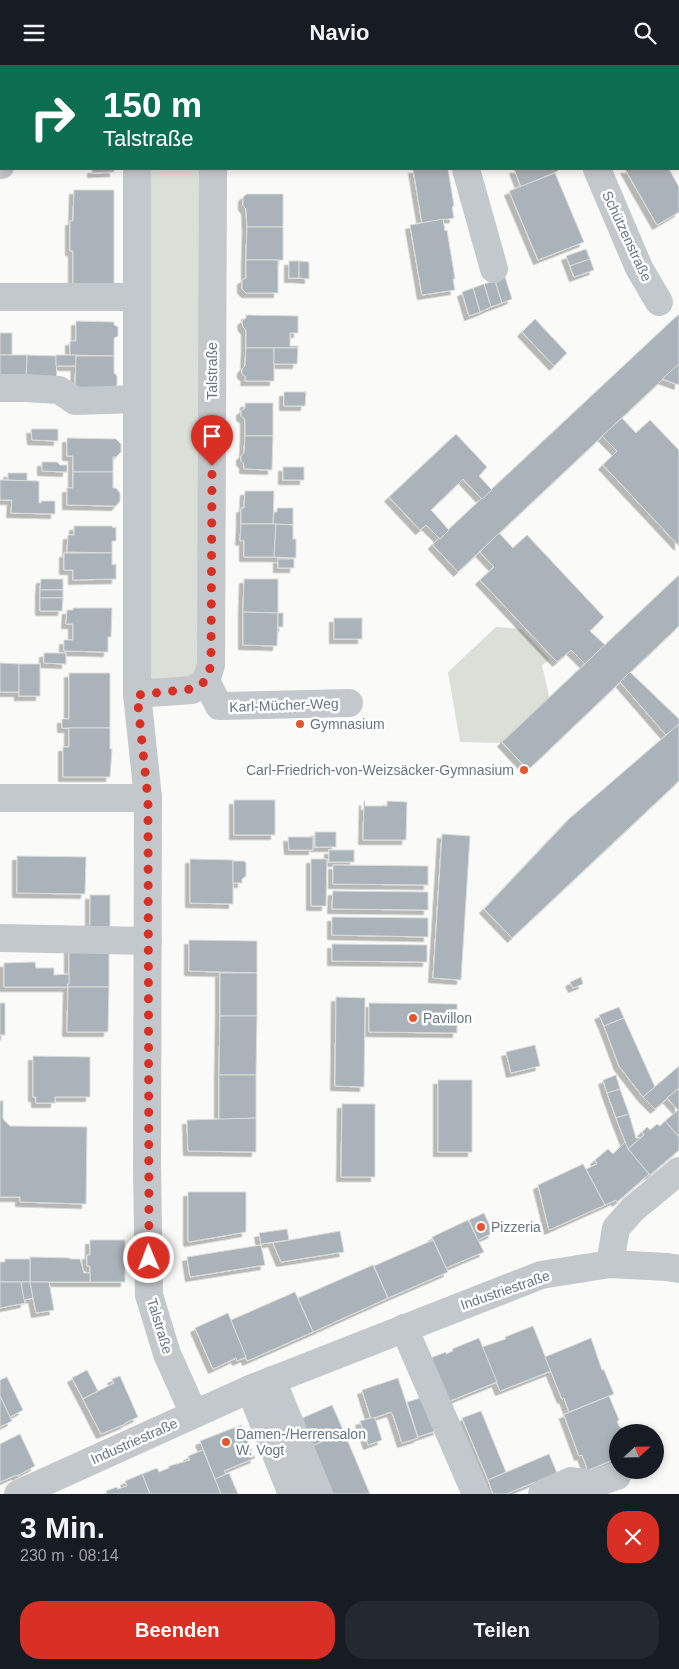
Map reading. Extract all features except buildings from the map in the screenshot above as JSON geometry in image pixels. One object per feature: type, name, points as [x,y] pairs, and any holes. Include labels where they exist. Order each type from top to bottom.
[{"type":"street","name":"Talstraße","points":[[137,170],[137,695],[148,799],[147,1165],[149,1295],[167,1354],[194,1414]]},
{"type":"street","name":"Talstraße","points":[[206,681],[211,665],[213,170]]},
{"type":"street","points":[[466,170],[494,269]]},
{"type":"street","name":"Schützenstraße","points":[[597,170],[639,267],[660,302]]},
{"type":"street","points":[[0,297],[137,297]]},
{"type":"street","points":[[0,388],[59,390],[75,401],[136,399]]},
{"type":"street","points":[[137,695],[192,689],[206,681]]},
{"type":"street","name":"Karl-Mücher-Weg","points":[[206,681],[219,706],[349,703]]},
{"type":"street","points":[[0,798],[148,799]]},
{"type":"street","points":[[0,938],[148,941]]},
{"type":"street","points":[[610,1264],[616,1228],[633,1209],[679,1171]]},
{"type":"street","name":"Industriestraße","points":[[18,1494],[261,1385],[541,1275],[610,1264],[679,1269]]},
{"type":"street","points":[[404,1328],[476,1494]]},
{"type":"street","points":[[261,1385],[292,1494]]},
{"type":"street","points":[[261,1385],[319,1494]]},
{"type":"street","points":[[542,1494],[571,1481],[593,1485],[609,1479]]},
{"type":"shaded area","points":[[140,170],[214,170],[204,680],[138,693]]},
{"type":"shaded area","points":[[496,627],[521,629],[550,660],[542,665],[550,701],[505,743],[460,742],[448,672]]},
{"type":"place","name":"Gymnasium","points":[[300,724]]},
{"type":"place","name":"Carl-Friedrich-von-Weizsäcker-Gymnasium","points":[[524,770]]},
{"type":"place","name":"Pavillon","points":[[413,1018]]},
{"type":"place","name":"Pizzeria","points":[[481,1227]]},
{"type":"place","name":"Damen-/Herrensalon W. Vogt","points":[[226,1442]]},
{"type":"route","points":[[149,1258],[147,1165],[148,799],[137,695],[192,689],[206,681],[211,665],[212,466]]}]
